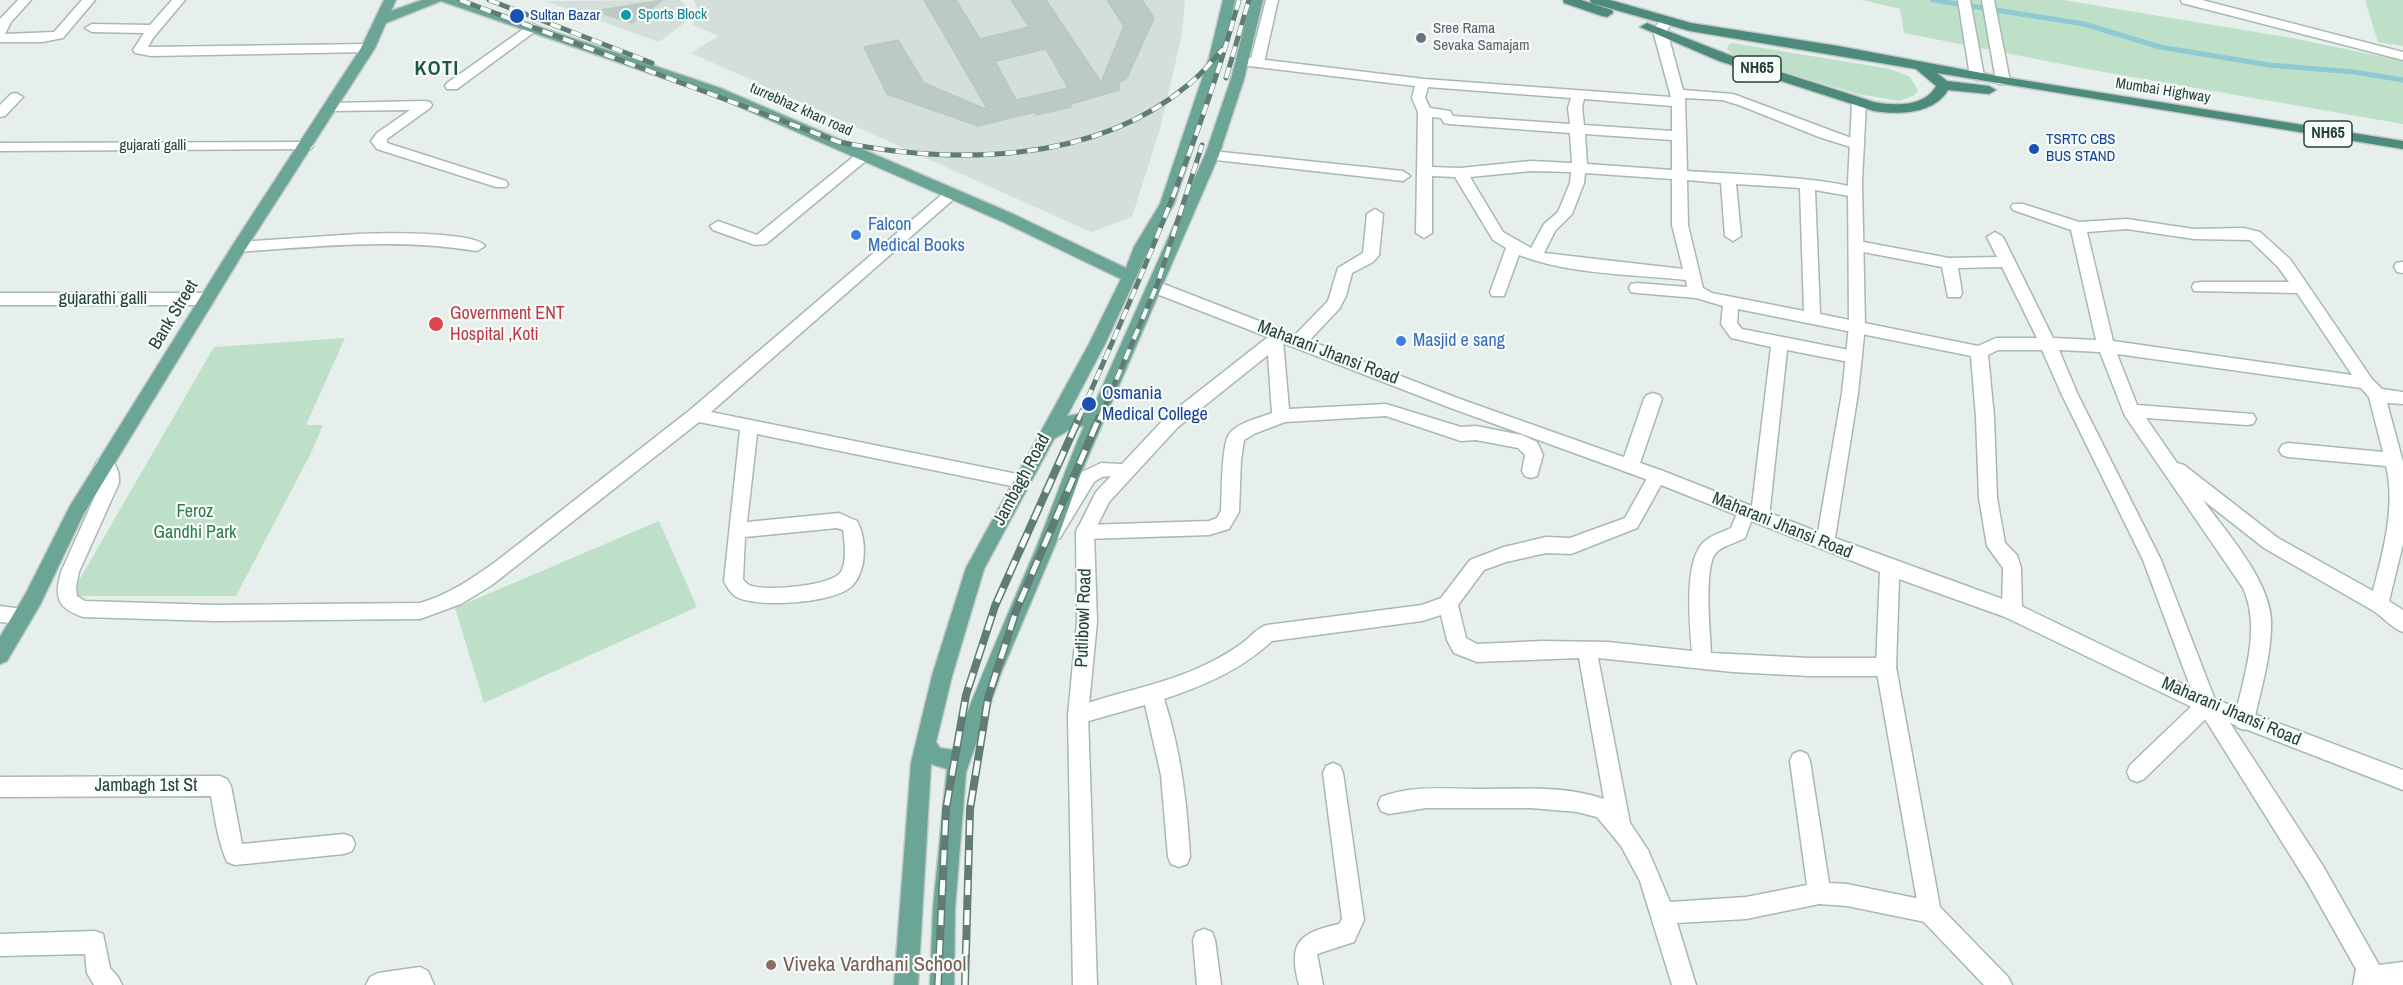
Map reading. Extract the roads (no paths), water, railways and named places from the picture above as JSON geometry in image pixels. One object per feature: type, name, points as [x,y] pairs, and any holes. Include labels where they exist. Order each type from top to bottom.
[{"type":"highway","name":"Mumbai Highway","points":[[1569,0],[1663,26],[1690,27],[2003,81],[2403,145]]},
{"type":"highway","name":"Mumbai Highway","points":[[1596,0],[1663,26],[1722,57],[1859,103],[1884,108],[1910,108],[1930,99],[1943,85]]},
{"type":"highway","name":"Mumbai Highway","points":[[1918,65],[1943,85],[1987,89],[2403,155]]},
{"type":"main road","name":"Bank Street","points":[[0,655],[23,616],[76,511],[238,247],[368,48],[390,0]]},
{"type":"main road","points":[[380,21],[435,0]]},
{"type":"main road","name":"turrebhaz khan road","points":[[447,0],[715,91],[1008,218],[1130,277]]},
{"type":"main road","name":"Jambagh Road","points":[[906,985],[921,763],[942,676],[975,568],[1097,344],[1142,247],[1167,204],[1216,58],[1229,0]]},
{"type":"main road","points":[[942,985],[944,908],[951,804],[960,759],[991,673],[1047,543],[1072,473],[1155,287],[1163,261],[1212,156],[1257,0]]},
{"type":"main road","points":[[1046,435],[1060,429],[1070,421],[1096,418]]},
{"type":"main road","points":[[926,743],[933,755],[950,760],[960,759]]},
{"type":"street","points":[[0,32],[5,21],[25,0]]},
{"type":"street","points":[[0,38],[42,38],[58,35],[88,0]]},
{"type":"street","points":[[179,0],[140,50],[150,52],[368,48]]},
{"type":"street","points":[[1257,63],[1272,0]]},
{"type":"street","points":[[1964,0],[1977,76]]},
{"type":"street","points":[[1988,0],[2003,81]]},
{"type":"street","points":[[2187,0],[2403,56]]},
{"type":"street","points":[[1663,26],[1678,98],[1680,225],[1698,293]]},
{"type":"street","points":[[452,86],[532,27]]},
{"type":"street","points":[[93,28],[155,28]]},
{"type":"street","points":[[1241,61],[1424,82],[1678,98],[1726,97],[1795,122],[1825,136],[1857,145]]},
{"type":"street","points":[[1424,82],[1418,93],[1418,102],[1425,112],[1424,233]]},
{"type":"street","points":[[1535,256],[1549,228],[1564,214],[1577,183],[1579,168],[1575,108],[1579,93]]},
{"type":"street","points":[[0,113],[16,97]]},
{"type":"street","points":[[1825,543],[1850,393],[1857,326],[1858,246],[1855,192],[1859,103]]},
{"type":"street","points":[[331,107],[425,105],[382,136],[378,141],[382,146],[501,184]]},
{"type":"street","points":[[1425,112],[1445,114],[1449,120],[1678,136]]},
{"type":"street","name":"gujarati galli","points":[[0,147],[306,146]]},
{"type":"street","points":[[718,225],[755,240],[761,240],[863,156]]},
{"type":"street","points":[[1212,156],[1403,176]]},
{"type":"street","points":[[1423,171],[1460,173],[1531,166],[1579,168],[1807,184],[1855,192]]},
{"type":"street","points":[[1460,173],[1497,236],[1535,256],[1568,263],[1693,275]]},
{"type":"street","points":[[1728,179],[1733,236]]},
{"type":"street","points":[[1807,184],[1812,316]]},
{"type":"street","points":[[104,465],[111,472],[112,484],[84,539],[66,593],[74,605],[82,609],[215,613],[420,611],[441,606],[473,589],[696,415],[951,194]]},
{"type":"street","points":[[2018,207],[2078,227],[2127,224],[2194,234],[2251,234],[2260,239],[2284,263],[2299,288],[2371,389],[2393,459],[2399,481],[2400,507],[2395,539],[2379,604]]},
{"type":"street","name":"Putlibowl Road","points":[[1085,985],[1078,715],[1087,622],[1085,532],[1102,497],[1172,422],[1336,302],[1342,286],[1344,271],[1350,266],[1367,260],[1371,255],[1375,214]]},
{"type":"street","points":[[2078,227],[2106,346],[2131,411],[2245,574],[2261,612],[2259,643],[2244,721]]},
{"type":"street","points":[[238,247],[402,237],[447,240],[477,246]]},
{"type":"street","points":[[1995,237],[2152,560],[2207,705],[2315,874],[2368,967],[2366,981],[2403,974]]},
{"type":"street","points":[[1498,292],[1514,246]]},
{"type":"street","points":[[1858,246],[1949,264],[2008,262]]},
{"type":"street","points":[[1949,264],[1954,293]]},
{"type":"street","name":"Maharani Jhansi Road","points":[[1155,287],[1454,403],[1657,476],[1890,568],[2012,611],[2244,721],[2403,780]]},
{"type":"street","points":[[2200,287],[2299,288]]},
{"type":"street","points":[[1637,288],[1698,293],[1709,298],[1812,316],[1979,352],[1996,344],[2106,346],[2371,389],[2403,398]]},
{"type":"street","name":"gujarathi galli","points":[[0,299],[207,299]]},
{"type":"street","points":[[1731,302],[1729,324],[1733,331],[1742,335],[1854,357]]},
{"type":"street","points":[[1281,417],[1285,339]]},
{"type":"street","points":[[1702,660],[1700,584],[1703,558],[1710,547],[1738,533],[1753,514],[1780,342]]},
{"type":"street","points":[[1979,352],[1985,417],[1988,498],[1995,546],[2010,560],[2012,568],[2012,611]]},
{"type":"street","points":[[1630,466],[1653,399]]},
{"type":"street","points":[[1085,532],[1209,528],[1223,524],[1230,512],[1232,460],[1236,437],[1250,428],[1281,417],[1386,410],[1461,434],[1476,433],[1522,442],[1531,447],[1534,454],[1531,471]]},
{"type":"street","points":[[2131,411],[2247,419]]},
{"type":"street","points":[[696,415],[1021,481]]},
{"type":"street","points":[[737,530],[839,520],[850,526],[855,537],[852,566],[846,582],[834,588],[761,595],[743,592],[733,581],[737,530],[749,426]]},
{"type":"street","points":[[2288,450],[2393,459]]},
{"type":"street","points":[[2165,459],[2271,543],[2379,604],[2395,614],[2403,624]]},
{"type":"street","points":[[1047,543],[1088,477],[1095,470],[1112,468],[1125,471]]},
{"type":"street","points":[[1078,715],[1152,695],[1198,677],[1255,647],[1267,633],[1422,613],[1448,604],[1477,566],[1504,555],[1546,545],[1571,546],[1631,523],[1657,476]]},
{"type":"street","points":[[1890,568],[1886,667],[1930,912],[2000,985]]},
{"type":"street","points":[[1448,604],[1457,640],[1468,651],[1477,653],[1543,649],[1587,650],[1809,667],[1886,667]]},
{"type":"street","points":[[0,614],[23,616]]},
{"type":"street","points":[[1587,650],[1619,826]]},
{"type":"street","points":[[1152,695],[1161,720],[1173,786],[1179,857]]},
{"type":"street","points":[[2137,772],[2207,705]]},
{"type":"street","points":[[1800,761],[1819,893]]},
{"type":"street","points":[[1311,985],[1304,964],[1305,951],[1314,941],[1346,934],[1353,920],[1333,773]]},
{"type":"street","name":"Jambagh 1st St","points":[[0,787],[220,786],[228,834],[235,855],[344,844]]},
{"type":"street","points":[[1389,804],[1401,800],[1442,796],[1465,800],[1509,798],[1583,803],[1605,810],[1633,843],[1663,913],[1684,985]]},
{"type":"street","points":[[1663,913],[1746,908],[1819,893],[1847,895],[1930,912]]},
{"type":"street","points":[[1204,940],[1209,985]]},
{"type":"street","points":[[0,945],[95,942],[99,973],[110,985]]},
{"type":"street","points":[[378,985],[420,979],[422,985]]},
{"type":"waterway","points":[[1933,0],[2084,24],[2160,47],[2269,65],[2354,72],[2403,80]]},
{"type":"railway","points":[[460,0],[839,142],[928,154],[975,155],[1021,152],[1066,144],[1110,130],[1151,111],[1188,85],[1223,49]]},
{"type":"railway","points":[[489,0],[652,63]]},
{"type":"railway","points":[[1078,420],[1145,265],[1187,160],[1206,108],[1239,0]]},
{"type":"railway","points":[[1226,78],[1249,0]]},
{"type":"railway","points":[[1099,420],[1157,285],[1202,145]]},
{"type":"railway","points":[[938,985],[946,809],[966,695],[995,606],[1079,418]]},
{"type":"railway","points":[[965,985],[970,809],[988,698],[1016,611],[1099,418]]},
{"type":"place","name":"Sports Block","points":[[626,15]]},
{"type":"place","name":"Sultan Bazar","points":[[517,16]]},
{"type":"place","name":"Sree Rama Sevaka Samajam","points":[[1421,38]]},
{"type":"place","name":"TSRTC CBS BUS STAND","points":[[2034,149]]},
{"type":"place","name":"Falcon Medical Books","points":[[856,235]]},
{"type":"place","name":"Government ENT Hospital ,Koti","points":[[436,324]]},
{"type":"place","name":"Masjid e sang","points":[[1401,341]]},
{"type":"place","name":"Osmania Medical College","points":[[1089,404]]},
{"type":"place","name":"Viveka Vardhani School","points":[[771,965]]},
{"type":"district","name":"KOTI","points":[[437,70]]},
{"type":"park label","name":"Feroz Gandhi Park","points":[[195,522]]}]
